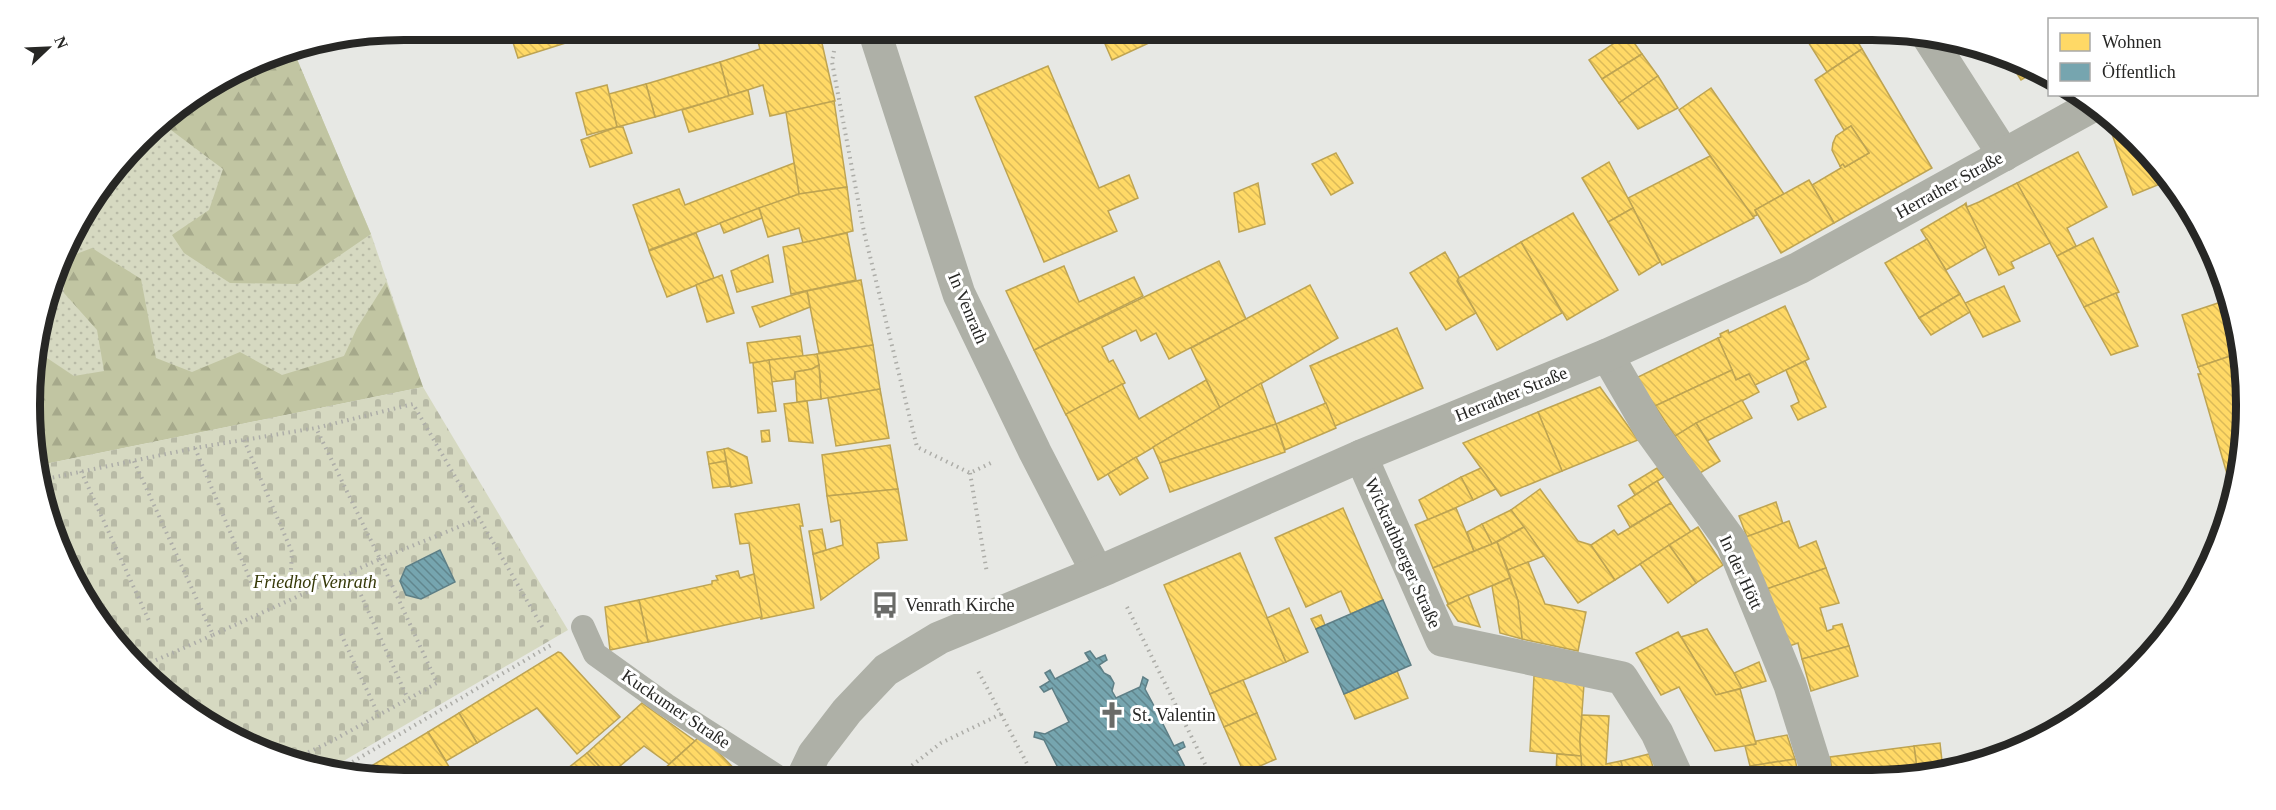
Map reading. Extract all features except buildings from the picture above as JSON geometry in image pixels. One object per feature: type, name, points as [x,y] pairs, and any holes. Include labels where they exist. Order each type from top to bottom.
[{"type":"street","name":"In Venrath","points":[[877,40],[959,294],[1031,443],[1103,570]]},
{"type":"street","points":[[1935,47],[2004,155]]},
{"type":"street","name":"Herrather Straße","points":[[806,770],[814,754],[847,711],[886,670],[939,638],[1103,570],[1361,456],[1607,355],[1799,267],[2085,110]]},
{"type":"street","name":"In der Hött","points":[[1607,355],[1651,431],[1732,543],[1790,685],[1815,770]]},
{"type":"street","name":"Wickrathberger Straße","points":[[1361,456],[1442,640],[1622,678],[1658,733],[1674,770]]},
{"type":"lane","name":"Kuckumer Straße","points":[[583,627],[595,654],[666,705],[767,770]]},
{"type":"path","points":[[831,40],[834,51],[832,62],[864,232],[917,447],[969,473]]},
{"type":"path","points":[[49,478],[195,448],[316,428],[413,404],[553,644],[348,764]]},
{"type":"path","points":[[303,755],[436,683],[380,559],[316,428]]},
{"type":"path","points":[[244,440],[292,552],[291,570],[302,595]]},
{"type":"path","points":[[969,473],[1031,443]]},
{"type":"path","points":[[195,448],[252,584]]},
{"type":"path","points":[[134,460],[213,635]]},
{"type":"path","points":[[81,471],[150,623]]},
{"type":"path","points":[[969,473],[994,615]]},
{"type":"path","points":[[148,664],[380,559],[478,519]]},
{"type":"path","points":[[1103,570],[1208,770]]},
{"type":"path","points":[[351,573],[408,699]]},
{"type":"path","points":[[963,628],[975,665],[1030,770]]},
{"type":"path","points":[[341,634],[378,714]]},
{"type":"path","points":[[908,770],[941,743],[1001,714]]},
{"type":"green space","points":[[296,57],[371,234],[423,387],[46,464],[40,405],[48,334],[68,266],[89,223],[131,165],[147,147],[183,116],[202,102],[244,78]]},
{"type":"green space","points":[[296,57],[371,234],[298,284],[230,283],[184,253],[172,235],[209,210],[223,169],[171,130],[157,138],[183,116],[223,89],[266,68]]},
{"type":"green space","points":[[92,248],[141,279],[156,358],[192,372],[240,352],[282,375],[344,356],[357,328],[386,282],[423,387],[46,464],[40,405],[44,356],[74,376],[104,371],[97,330],[64,293],[64,278],[73,255]]},
{"type":"green space","name":"Friedhof Venrath","points":[[423,387],[568,630],[340,763],[288,750],[244,732],[202,708],[165,679],[131,645],[102,608],[78,566],[60,522],[46,464]]},
{"type":"place","name":"Venrath Kirche","points":[[885,605]]},
{"type":"place","name":"St. Valentin","points":[[1112,715]]}]
